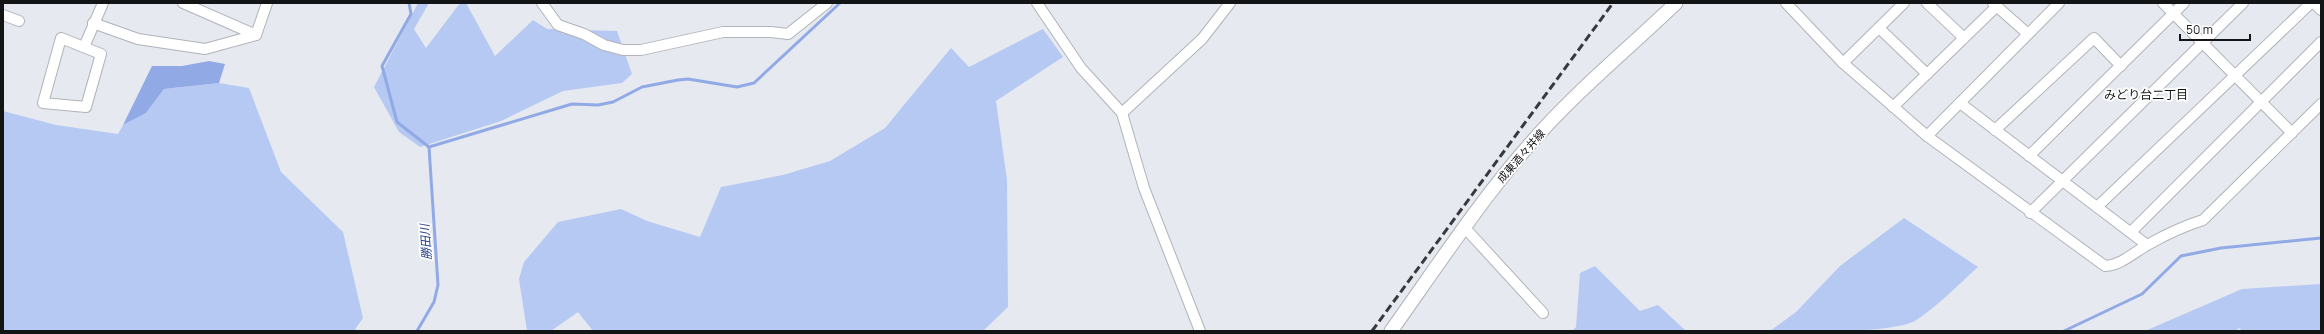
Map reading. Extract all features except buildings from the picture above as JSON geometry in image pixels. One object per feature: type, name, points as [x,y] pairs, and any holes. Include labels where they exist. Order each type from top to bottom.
[{"type":"main road","name":"成東酒々井線","points":[[1391,331],[1496,186],[1531,143],[1561,112],[1676,3]]},
{"type":"street","points":[[84,47],[93,23],[103,3]]},
{"type":"street","points":[[184,3],[256,35]]},
{"type":"street","points":[[256,35],[267,3]]},
{"type":"street","points":[[542,3],[558,25],[584,34],[604,45],[623,50],[641,50],[723,32],[771,32],[788,34],[827,3]]},
{"type":"street","points":[[1037,3],[1081,68],[1122,113],[1144,188],[1200,331]]},
{"type":"street","points":[[1122,113],[1202,39],[1230,3]]},
{"type":"street","points":[[1786,3],[1843,63],[1927,136],[2030,213],[2105,266],[2116,265],[2179,228],[2203,220],[2321,104]]},
{"type":"street","points":[[1843,63],[1904,3]]},
{"type":"street","points":[[1927,3],[1964,38]]},
{"type":"street","points":[[1927,136],[2059,3]]},
{"type":"street","points":[[2163,3],[2292,133]]},
{"type":"street","points":[[2029,156],[2184,3]]},
{"type":"street","points":[[2030,213],[2243,3]]},
{"type":"street","points":[[2097,207],[2311,3]]},
{"type":"street","points":[[2314,3],[2321,10]]},
{"type":"street","points":[[1893,107],[1964,38],[1995,5],[2028,34]]},
{"type":"street","points":[[3,15],[19,21]]},
{"type":"street","points":[[93,23],[138,38],[205,49],[256,35]]},
{"type":"street","points":[[1879,28],[1927,74]]},
{"type":"street","points":[[62,38],[84,47],[101,54],[86,107],[43,103],[62,38]]},
{"type":"street","points":[[1995,130],[2094,38],[2120,66]]},
{"type":"street","points":[[2131,232],[2321,42]]},
{"type":"street","points":[[1960,103],[2148,245]]},
{"type":"street","points":[[1465,228],[1543,313]]},
{"type":"shaded area","points":[[418,3],[429,3],[414,29],[426,48],[460,3],[466,3],[495,56],[533,20],[547,29],[617,31],[632,74],[622,83],[563,91],[501,121],[420,147],[399,132],[374,87]]},
{"type":"shaded area","points":[[1043,29],[1063,57],[996,101],[1007,180],[1008,307],[983,331],[593,331],[578,312],[551,331],[527,331],[519,279],[524,262],[558,222],[621,209],[647,221],[700,237],[721,187],[783,175],[830,161],[885,128],[951,48],[969,67]]},
{"type":"shaded area","points":[[209,61],[225,64],[219,83],[164,89],[146,113],[123,125],[152,66],[182,66]]},
{"type":"shaded area","points":[[219,83],[249,88],[281,172],[343,232],[363,318],[354,331],[3,331],[3,111],[56,125],[118,134],[123,125],[146,113],[164,89]]},
{"type":"shaded area","points":[[1904,218],[1978,267],[1932,309],[1915,321],[1903,325],[1867,330],[1846,331],[1770,331],[1796,312],[1840,266]]},
{"type":"shaded area","points":[[1595,266],[1640,311],[1658,305],[1686,331],[1572,331],[1576,327],[1580,273]]},
{"type":"shaded area","points":[[2321,284],[2321,331],[2243,331],[2239,328],[2235,331],[2145,331],[2242,289]]},
{"type":"waterway","points":[[409,3],[411,14],[382,66],[397,122],[429,147]]},
{"type":"waterway","points":[[429,147],[572,104],[598,105],[613,102],[642,87],[688,79],[737,87],[754,83],[840,3]]},
{"type":"waterway","name":"勝田川","points":[[417,331],[434,302],[438,285],[429,147]]},
{"type":"waterway","points":[[2064,331],[2142,294],[2181,256],[2221,248],[2321,238]]},
{"type":"railway","points":[[1372,331],[1613,3]]},
{"type":"district","name":"みどり台二丁目","points":[[2146,95]]}]
